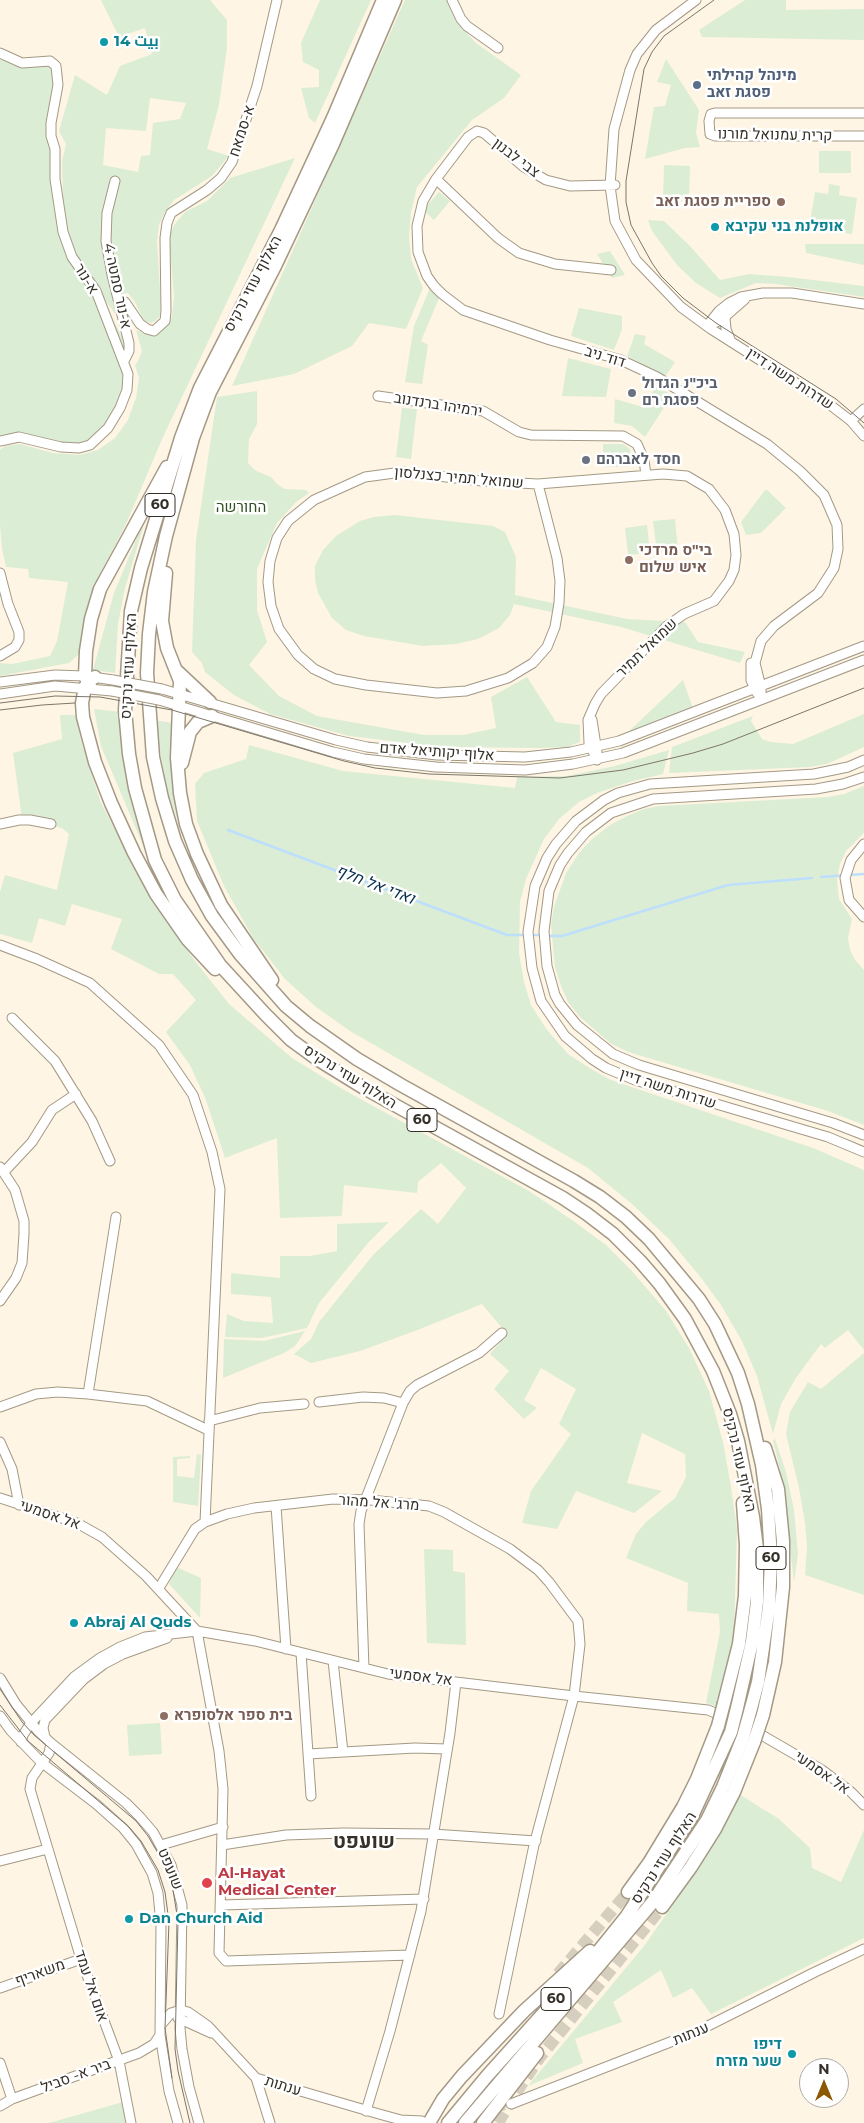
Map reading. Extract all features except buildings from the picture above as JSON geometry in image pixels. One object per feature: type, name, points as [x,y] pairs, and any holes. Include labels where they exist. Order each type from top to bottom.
[{"type":"highway","name":"האלוף עוזי נרקיס","points":[[390,1],[292,206],[200,388],[181,438],[141,568],[131,611],[125,710],[129,754],[135,788],[155,860],[175,900],[220,965],[264,1014],[291,1040],[340,1074],[563,1198],[613,1234],[659,1283],[685,1319],[713,1371],[725,1400],[738,1441],[753,1516],[758,1576],[753,1635],[737,1708],[743,1737],[723,1787],[707,1820],[669,1879],[643,1914],[465,2123]]},
{"type":"highway","name":"האלוף עוזי נרקיס","points":[[390,1],[342,122],[302,211],[210,392],[193,438],[177,493],[156,583],[149,634],[147,673],[153,757],[162,798],[175,841],[192,880],[212,916],[240,954],[292,1007],[357,1059],[600,1197],[650,1239],[699,1299],[727,1347],[748,1404],[762,1465],[768,1509],[771,1559],[768,1623],[756,1714],[743,1737],[626,1917],[593,1958],[487,2076],[448,2123]]},
{"type":"highway","points":[[181,438],[100,589],[91,619],[89,682],[82,703],[83,717],[95,762],[122,829],[145,874],[188,940],[219,974],[264,1014]]},
{"type":"highway","points":[[177,493],[164,590],[162,621],[167,648],[177,672],[180,700],[177,738],[178,780],[182,807],[191,838],[221,905],[259,963],[292,1007]]},
{"type":"highway","points":[[177,672],[210,702]]},
{"type":"highway","points":[[178,780],[190,732],[198,722],[212,716]]},
{"type":"highway","points":[[628,1892],[654,1856],[698,1779],[718,1726],[724,1704],[738,1644],[744,1596],[744,1514],[738,1441]]},
{"type":"highway","points":[[662,1907],[692,1867],[715,1829],[740,1778],[743,1737]]},
{"type":"highway","points":[[426,2122],[462,2076],[524,2011],[606,1937],[657,1871]]},
{"type":"highway","points":[[483,2123],[643,1914]]},
{"type":"street","name":"א-סמאח","points":[[120,302],[124,302],[140,324],[147,329],[154,331],[165,321],[165,238],[167,223],[171,213],[207,190],[221,178],[232,162],[257,86],[277,0]]},
{"type":"street","points":[[452,0],[466,26],[498,48]]},
{"type":"street","name":"שדרות משה דיין","points":[[696,0],[668,20],[647,40],[634,61],[621,98],[614,129],[612,206],[618,229],[636,260],[681,307],[709,328],[802,385],[838,410],[864,436]]},
{"type":"street","name":"שדרות משה דיין","points":[[613,185],[621,119],[631,81],[641,57],[668,20]]},
{"type":"street","name":"א-נור","points":[[0,53],[22,63],[50,61],[56,66],[58,85],[51,123],[51,136],[55,149],[55,178],[63,232],[72,257],[96,290],[128,374],[128,382],[120,408],[108,428],[90,445],[79,448],[61,447],[19,437],[0,441]]},
{"type":"street","name":"קרית עמנואל מורנו","points":[[864,113],[715,113],[711,114],[709,121],[710,134],[715,136],[864,136]]},
{"type":"street","name":"צבי לבנון","points":[[477,131],[484,134],[524,167],[546,180],[570,186],[613,185]]},
{"type":"street","name":"דוד ניב","points":[[477,131],[468,137],[436,179],[418,214],[417,240],[420,258],[427,276],[434,286],[452,303],[475,315],[550,340],[621,360],[646,371],[767,444],[817,486],[830,506],[836,520],[839,536],[837,557],[830,576],[818,594],[765,634],[750,670],[750,680],[757,688]]},
{"type":"street","points":[[436,179],[498,238],[519,252],[555,264],[612,270]]},
{"type":"street","name":"א-נור סמטה 4","points":[[115,181],[107,213],[106,240],[107,254],[129,343],[129,351],[124,361]]},
{"type":"street","points":[[709,328],[723,307],[741,297],[763,293],[792,293],[864,304]]},
{"type":"street","points":[[709,328],[749,296]]},
{"type":"street","points":[[725,317],[726,329],[731,342]]},
{"type":"street","name":"ירמיהו ברנדנוב","points":[[378,396],[476,409],[489,413],[519,432],[531,435],[623,436],[636,444],[644,460],[646,475]]},
{"type":"street","points":[[851,421],[864,409]]},
{"type":"street","name":"שמואל תמיר כצנלסון","points":[[389,472],[414,472],[482,481],[539,485],[557,558],[560,593],[555,627],[547,647],[533,663],[517,673],[498,682],[453,692],[422,692],[347,682],[323,674],[306,662],[291,647],[279,629],[268,593],[268,572],[272,550],[288,521],[314,500],[351,481],[389,472]]},
{"type":"street","name":"שמואל תמיר","points":[[539,485],[646,475],[687,476],[709,489],[717,498],[725,510],[734,534],[736,555],[734,570],[729,581],[714,601],[684,614],[667,626],[601,694],[592,710],[588,729],[597,760]]},
{"type":"street","points":[[0,573],[19,640],[15,647],[0,656]]},
{"type":"street","name":"אלוף יקותיאל אדם","points":[[0,682],[42,675],[89,682],[112,691],[160,700],[210,702],[336,740],[390,750],[437,755],[525,757],[594,748],[642,734],[864,646]]},
{"type":"street","name":"אלוף יקותיאל אדם","points":[[0,694],[43,687],[113,680],[162,689],[212,716],[333,752],[388,763],[436,767],[525,770],[597,760],[646,745],[761,698],[864,660]]},
{"type":"street","points":[[757,688],[761,698]]},
{"type":"street","name":"שדרות משה דיין","points":[[864,760],[848,767],[814,774],[650,784],[618,793],[604,800],[576,821],[556,844],[547,858],[531,901],[528,932],[532,968],[541,1001],[565,1036],[599,1063],[634,1080],[828,1137],[864,1152]]},
{"type":"street","name":"שדרות משה דיין","points":[[864,777],[843,784],[816,789],[652,799],[611,813],[586,832],[560,865],[548,897],[544,931],[547,966],[560,1004],[577,1025],[613,1054],[639,1065],[826,1121],[864,1135]]},
{"type":"street","points":[[0,824],[30,820],[51,824]]},
{"type":"street","points":[[864,844],[855,854],[847,868],[845,885],[849,900],[864,917]]},
{"type":"street","points":[[0,945],[38,959],[90,983],[159,1045],[193,1095],[212,1152],[220,1189],[205,1522]]},
{"type":"street","points":[[12,1018],[55,1061],[103,1142],[110,1161]]},
{"type":"street","points":[[0,1301],[16,1278],[22,1263],[24,1250],[24,1221],[20,1205],[15,1190],[2,1169],[27,1148],[52,1110],[76,1094]]},
{"type":"street","points":[[88,1394],[116,1217]]},
{"type":"street","points":[[364,1668],[359,1524],[364,1500],[402,1403],[416,1385],[479,1353],[502,1333]]},
{"type":"street","points":[[0,1407],[36,1394],[58,1392],[88,1394],[148,1401],[208,1425],[260,1408],[304,1404]]},
{"type":"street","points":[[319,1402],[363,1397],[384,1398],[402,1403]]},
{"type":"street","points":[[0,1442],[12,1469],[19,1505]]},
{"type":"street","name":"אל אסמעי","points":[[0,1498],[77,1524],[102,1537],[159,1588],[197,1631],[255,1641],[388,1674],[715,1712],[767,1737],[822,1770],[851,1792],[864,1805]]},
{"type":"street","name":"מרג' אל מהור","points":[[159,1588],[195,1529],[205,1522],[227,1514],[333,1499],[422,1505],[444,1512],[510,1549],[538,1570],[578,1621],[580,1644],[574,1696],[536,1841],[498,2014]]},
{"type":"street","points":[[276,1506],[286,1649]]},
{"type":"street","points":[[22,1742],[23,1735],[31,1723],[74,1677],[100,1658],[120,1647],[156,1635],[197,1631]]},
{"type":"street","points":[[41,1762],[49,1753],[44,1724],[50,1714],[79,1683],[104,1664],[123,1654],[148,1644],[197,1631]]},
{"type":"street","points":[[197,1631],[219,1751],[222,1789],[223,1827],[219,1953],[226,1961],[410,1955]]},
{"type":"street","points":[[301,1653],[311,1796]]},
{"type":"street","points":[[333,1661],[343,1752]]},
{"type":"street","name":"שועפט","points":[[0,1678],[31,1723],[48,1740],[126,1803],[148,1827],[161,1845],[171,1865],[182,1905],[181,2020],[184,2063],[199,2123]]},
{"type":"street","points":[[366,2111],[424,1899],[448,1749],[456,1682]]},
{"type":"street","points":[[20,1709],[32,1712],[45,1708]]},
{"type":"street","name":"שועפט","points":[[0,1716],[41,1762],[112,1818],[136,1844],[152,1872],[160,1907],[160,2031],[163,2059],[178,2123]]},
{"type":"street","points":[[308,1754],[415,1748],[448,1749]]},
{"type":"street","name":"אום אל עמד","points":[[41,1762],[32,1778],[30,1789],[80,1959],[118,2061],[131,2123]]},
{"type":"street","points":[[161,1845],[223,1827]]},
{"type":"street","points":[[222,1844],[286,1835],[344,1833],[433,1834],[536,1841]]},
{"type":"street","points":[[0,1860],[48,1849]]},
{"type":"street","points":[[221,1905],[424,1899]]},
{"type":"street","name":"ענתות","points":[[511,2104],[696,2032],[864,1949]]},
{"type":"street","name":"משאריף","points":[[0,1988],[80,1959]]},
{"type":"street","name":"ענתות","points":[[161,1997],[164,2005],[181,2020],[219,2037]]},
{"type":"street","points":[[160,2031],[171,2013],[181,2010]]},
{"type":"street","name":"ענתות","points":[[181,2010],[198,2018],[219,2037],[256,2078],[366,2111],[401,2120],[426,2122]]},
{"type":"street","name":"ביר א- סביל","points":[[0,2106],[12,2099],[139,2053],[154,2044],[160,2031]]},
{"type":"street","points":[[139,2053],[153,2053],[163,2059]]},
{"type":"street","points":[[0,2063],[12,2099]]},
{"type":"street","points":[[256,2078],[270,2123]]},
{"type":"green space","points":[[101,0],[210,0],[227,20],[227,47],[219,105],[207,149],[229,156],[212,176],[174,200],[165,212],[159,225],[157,241],[161,314],[156,321],[151,323],[144,321],[135,302],[128,293],[117,296],[115,314],[92,281],[125,342],[124,388],[116,411],[90,445],[0,440],[0,50],[22,66],[56,61],[63,75],[62,90],[53,122],[55,142],[60,150],[55,170],[63,210],[62,161],[66,144],[59,131],[75,75],[107,95],[120,66],[152,54],[145,28],[119,37]],"holes":[[[150,98],[186,103],[180,119],[153,123],[150,155],[141,156],[138,172],[103,165],[106,128],[146,131]]]},
{"type":"green space","points":[[320,0],[371,0],[315,123],[309,118],[301,88],[319,87],[319,70],[303,62],[301,43]]},
{"type":"green space","points":[[405,0],[449,0],[463,29],[476,43],[521,75],[504,98],[472,120],[417,187],[411,212],[409,236],[411,259],[423,288],[406,329],[369,323],[352,346],[294,374],[232,386]]},
{"type":"green space","points":[[745,0],[786,0],[786,10],[864,9],[864,40],[702,37],[699,30]]},
{"type":"green space","points":[[666,59],[699,110],[696,133],[700,147],[685,148],[645,159],[654,107],[665,106],[671,85],[657,82]]},
{"type":"green space","points":[[819,151],[851,151],[851,173],[819,173]]},
{"type":"green space","points":[[295,158],[163,437],[126,524],[99,575],[89,602],[79,654],[69,663],[0,676],[0,663],[12,664],[50,656],[57,641],[68,582],[29,578],[28,569],[6,567],[0,525],[0,450],[5,446],[20,444],[53,453],[79,455],[98,450],[115,438],[128,420],[136,398],[139,378],[135,365],[142,351],[136,330],[144,334],[155,334],[165,327],[172,316],[174,297],[169,237],[174,225],[185,212],[207,201],[230,178]]},
{"type":"green space","points":[[664,165],[690,166],[689,201],[663,200]]},
{"type":"green space","points":[[829,184],[840,186],[839,195],[857,198],[852,234],[809,228],[815,192],[828,194]]},
{"type":"green space","points":[[439,192],[450,201],[434,220],[423,210]]},
{"type":"green space","points":[[648,220],[664,221],[690,246],[720,280],[749,274],[788,277],[864,286],[864,297],[776,284],[756,283],[720,298],[696,283],[677,265],[652,231]]},
{"type":"green space","points":[[805,244],[864,244],[864,265],[806,253]]},
{"type":"green space","points":[[610,251],[625,275],[612,278],[597,254]]},
{"type":"green space","points":[[430,288],[440,296],[421,341],[428,345],[422,384],[405,382],[414,326]]},
{"type":"green space","points":[[579,308],[622,316],[622,329],[614,350],[571,336]]},
{"type":"green space","points":[[635,334],[646,336],[644,344],[675,362],[665,377],[627,356]]},
{"type":"green space","points":[[568,358],[611,369],[606,397],[562,396]]},
{"type":"green space","points":[[656,386],[672,395],[645,437],[632,426],[614,423],[615,399],[643,407]]},
{"type":"green space","name":"החורשה","points":[[257,391],[257,424],[249,439],[248,463],[256,471],[271,477],[285,489],[306,490],[309,493],[296,502],[277,523],[257,569],[257,610],[267,642],[249,665],[279,696],[317,716],[424,735],[463,735],[496,728],[491,697],[527,677],[556,722],[580,725],[580,742],[567,747],[540,748],[442,747],[349,736],[270,714],[234,695],[205,672],[202,663],[192,652],[196,540],[217,397]]},
{"type":"green space","points":[[402,408],[417,409],[411,459],[396,457]]},
{"type":"green space","points":[[603,444],[623,444],[630,449],[633,464],[630,467],[604,467]]},
{"type":"green space","points":[[766,489],[786,508],[761,533],[746,535],[741,522]]},
{"type":"green space","points":[[148,511],[125,588],[118,624],[115,673],[93,670],[114,593]]},
{"type":"green space","points":[[395,515],[493,526],[505,532],[516,557],[515,595],[627,619],[685,622],[698,642],[745,652],[740,663],[621,627],[514,604],[510,615],[499,628],[478,639],[456,644],[423,646],[364,636],[346,630],[332,618],[318,593],[315,580],[315,566],[323,550],[336,536],[360,521],[374,517]]},
{"type":"green space","points":[[675,519],[678,551],[657,553],[653,521]]},
{"type":"green space","points":[[647,525],[650,553],[628,555],[625,528]]},
{"type":"green space","points":[[683,680],[693,708],[625,735]]},
{"type":"green space","points":[[94,709],[120,712],[150,862],[101,746]]},
{"type":"green space","points":[[864,714],[864,747],[827,764],[810,767],[669,773],[672,747],[753,716],[751,721],[762,739],[771,742],[793,744]]},
{"type":"green space","points":[[60,715],[75,715],[82,745],[101,803],[151,898],[195,961],[229,1004],[292,1058],[344,1090],[529,1191],[572,1220],[606,1245],[631,1270],[666,1311],[689,1348],[709,1391],[723,1442],[737,1529],[734,1633],[718,1707],[706,1703],[720,1632],[719,1614],[687,1611],[688,1583],[626,1558],[636,1534],[646,1522],[675,1498],[686,1477],[685,1454],[642,1433],[627,1483],[662,1491],[634,1513],[576,1491],[557,1529],[522,1523],[531,1491],[571,1434],[559,1424],[576,1389],[541,1368],[524,1400],[537,1408],[524,1419],[494,1389],[509,1371],[490,1354],[507,1334],[482,1304],[360,1351],[311,1363],[294,1354],[311,1339],[319,1322],[373,1255],[421,1209],[438,1224],[466,1188],[441,1163],[418,1182],[417,1193],[344,1185],[342,1216],[280,1218],[277,1138],[225,1158],[206,1100],[190,1065],[166,1032],[196,1000],[173,974],[159,974],[111,949],[122,919],[72,904],[65,926],[39,918],[32,943],[0,934],[0,892],[5,875],[57,890],[69,834],[62,828],[22,819],[13,753],[62,739]]},
{"type":"green space","points":[[154,720],[172,723],[173,793],[187,847],[168,792]]},
{"type":"green space","points":[[249,745],[343,771],[515,788],[517,777],[567,776],[615,766],[669,750],[663,774],[633,781],[597,793],[579,802],[559,819],[544,839],[526,879],[520,902],[519,953],[524,982],[531,1005],[547,1030],[568,1054],[591,1069],[611,1080],[813,1148],[864,1170],[864,1350],[848,1330],[825,1348],[821,1344],[796,1378],[781,1404],[773,1434],[757,1376],[742,1341],[721,1305],[669,1239],[632,1204],[588,1168],[350,1031],[316,1007],[285,979],[253,938],[224,886],[197,821],[195,784],[204,773],[246,759]]},
{"type":"green space","points":[[864,786],[864,833],[846,851],[840,864],[837,879],[839,899],[852,919],[848,938],[850,950],[855,960],[864,970],[864,1125],[828,1111],[628,1052],[610,1043],[579,1016],[568,1002],[555,967],[551,925],[554,907],[566,873],[579,853],[592,839],[610,825],[644,809],[659,806],[828,797],[844,794]]},
{"type":"green space","points":[[389,1222],[368,1243],[319,1303],[307,1328],[262,1338],[225,1337],[227,1314],[244,1321],[273,1323],[271,1297],[231,1294],[231,1273],[280,1278],[280,1256],[310,1256],[337,1251],[337,1224]]},
{"type":"green space","points":[[305,1331],[295,1346],[284,1353],[223,1378],[224,1339],[264,1341]]},
{"type":"green space","points":[[864,1353],[864,1595],[805,1575],[807,1546],[805,1523],[786,1434],[790,1412],[808,1382],[821,1389]]},
{"type":"green space","points":[[775,1439],[786,1472],[794,1510],[798,1554],[794,1582],[783,1482],[773,1440]]},
{"type":"green space","points":[[197,1454],[201,1455],[198,1506],[173,1502],[173,1457],[190,1456],[190,1458],[177,1459],[177,1476],[194,1478]]},
{"type":"green space","points":[[424,1549],[453,1550],[453,1571],[465,1573],[466,1645],[427,1643]]},
{"type":"green space","points":[[176,1567],[201,1578],[200,1618],[169,1584]]},
{"type":"green space","points":[[160,1723],[162,1754],[129,1756],[127,1725]]},
{"type":"green space","points":[[739,1794],[779,1819],[810,1848],[812,1868],[841,1882],[864,1830],[864,1938],[711,2014],[692,1988],[673,1998],[661,1970],[613,2002],[622,2022],[575,2039],[583,2063],[528,2086],[644,1946],[711,1847]]},
{"type":"green space","points":[[123,2102],[127,2123],[49,2123]]},
{"type":"waterway","name":"ואדי אל חלף","points":[[228,830],[507,935],[524,935]]},
{"type":"waterway","name":"ואדי אל חלף","points":[[821,877],[864,874]]},
{"type":"waterway","name":"ואדי אל חלף","points":[[549,936],[562,936],[728,885],[812,878]]},
{"type":"waterway","name":"ואדי אל חלף","points":[[534,935],[539,935]]},
{"type":"tunnel","points":[[558,1974],[628,1892]]},
{"type":"tunnel","points":[[498,2123],[540,2057],[662,1907]]},
{"type":"tunnel","points":[[470,2115],[511,2104]]},
{"type":"tram line","points":[[714,0],[664,36],[652,52],[644,69],[626,181],[626,202],[631,225],[661,276],[683,298],[716,323],[836,399],[864,423]]},
{"type":"tram line","points":[[0,703],[55,696],[100,697],[172,710],[344,761],[375,768],[429,774],[560,778],[623,770],[693,753],[723,744],[864,688]]},
{"type":"tram line","points":[[0,710],[75,703]]},
{"type":"tram line","points":[[0,1689],[22,1722],[34,1735],[136,1821],[148,1836],[166,1867],[173,1890],[178,1921],[175,2049],[190,2123]]},
{"type":"tram line","points":[[0,1705],[28,1741],[129,1827],[141,1841],[158,1870],[165,1892],[169,1922],[165,2028],[172,2078]]},
{"type":"place","name":"بيت 14","points":[[104,42]]},
{"type":"place","name":"מינהל קהילתי פסגת זאב","points":[[697,85]]},
{"type":"place","name":"ספריית פסגת זאב","points":[[781,202]]},
{"type":"place","name":"אופלנת בני עקיבא","points":[[715,227]]},
{"type":"place","name":"ביכ\"נ הגדול פסגת רם","points":[[632,393]]},
{"type":"place","name":"חסד לאברהם","points":[[586,460]]},
{"type":"place","name":"בי\"ס מרדכי איש שלום","points":[[629,560]]},
{"type":"place","name":"Abraj Al Quds","points":[[74,1623]]},
{"type":"place","name":"בית ספר אלסופרא","points":[[164,1716]]},
{"type":"place","name":"Al-Hayat Medical Center","points":[[207,1883]]},
{"type":"place","name":"Dan Church Aid","points":[[129,1919]]},
{"type":"place","name":"דיפו שער מזרח","points":[[792,2054]]},
{"type":"district","name":"שועפט","points":[[364,1842]]}]
